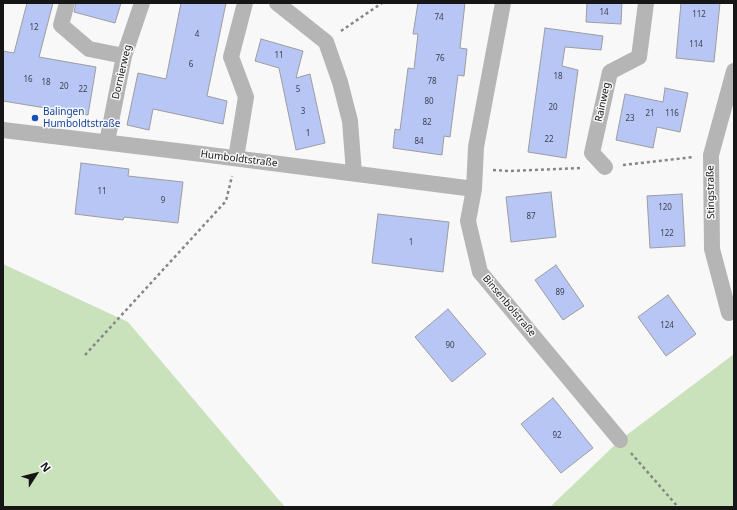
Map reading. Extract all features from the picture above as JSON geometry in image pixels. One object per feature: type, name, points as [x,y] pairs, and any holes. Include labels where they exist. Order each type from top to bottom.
[{"type":"street","points":[[67,3],[61,25],[89,49],[124,56]]},
{"type":"street","name":"Dornierweg","points":[[107,142],[124,56],[142,3]]},
{"type":"street","points":[[236,158],[246,97],[231,57],[245,3]]},
{"type":"street","points":[[277,3],[326,42],[340,82],[350,121],[354,173]]},
{"type":"street","name":"Binsenbolstraße","points":[[503,3],[476,147],[474,189],[468,221],[480,272],[620,440]]},
{"type":"street","name":"Rainweg","points":[[605,167],[592,154],[610,72],[639,57],[646,3]]},
{"type":"street","name":"Stingstraße","points":[[729,313],[712,249],[711,155],[734,71]]},
{"type":"street","name":"Humboldtstraße","points":[[3,130],[474,189]]},
{"type":"path","points":[[326,42],[382,3]]},
{"type":"path","points":[[509,171],[605,167],[711,155]]},
{"type":"path","points":[[85,355],[226,201],[236,158]]},
{"type":"path","points":[[620,440],[678,507]]},
{"type":"green space","points":[[3,264],[128,322],[285,507],[3,507]]},
{"type":"green space","points":[[734,354],[734,507],[678,507],[669,497],[677,507],[550,507],[620,440]]},
{"type":"building","points":[[27,3],[53,3],[39,57],[96,67],[88,115],[3,101],[3,51],[14,53]]},
{"type":"building","points":[[76,3],[121,3],[115,23],[74,12]]},
{"type":"building","points":[[181,3],[226,3],[207,96],[227,101],[223,124],[153,109],[149,130],[127,125],[138,73],[166,79]]},
{"type":"building","points":[[418,3],[465,3],[460,48],[467,49],[464,76],[458,75],[450,137],[444,136],[442,155],[393,148],[395,129],[400,130],[408,68],[414,69],[418,34],[413,34]]},
{"type":"building","points":[[587,3],[622,3],[621,24],[586,22]]},
{"type":"building","points":[[681,3],[720,3],[714,62],[676,58]]},
{"type":"building","points":[[545,28],[603,36],[601,50],[565,47],[562,66],[578,70],[566,158],[528,152]]},
{"type":"building","points":[[261,39],[303,51],[296,78],[310,74],[325,143],[296,150],[279,68],[255,61]]},
{"type":"building","points":[[665,88],[688,93],[680,132],[657,127],[653,148],[616,140],[625,94],[663,102]]},
{"type":"building","points":[[81,163],[129,169],[128,176],[183,182],[178,223],[124,217],[123,220],[75,214]]},
{"type":"building","points":[[551,192],[556,237],[511,242],[506,197]]},
{"type":"building","points":[[682,194],[685,246],[650,248],[647,196]]},
{"type":"building","points":[[378,214],[449,222],[443,272],[372,263]]},
{"type":"building","points":[[556,265],[584,306],[563,320],[535,280]]},
{"type":"building","points":[[668,295],[696,334],[666,356],[638,317]]},
{"type":"building","points":[[448,309],[486,354],[452,382],[415,337]]},
{"type":"building","points":[[553,398],[593,448],[561,473],[521,424]]},
{"type":"place","name":"Balingen Humboldtstraße","points":[[35,118]]}]
